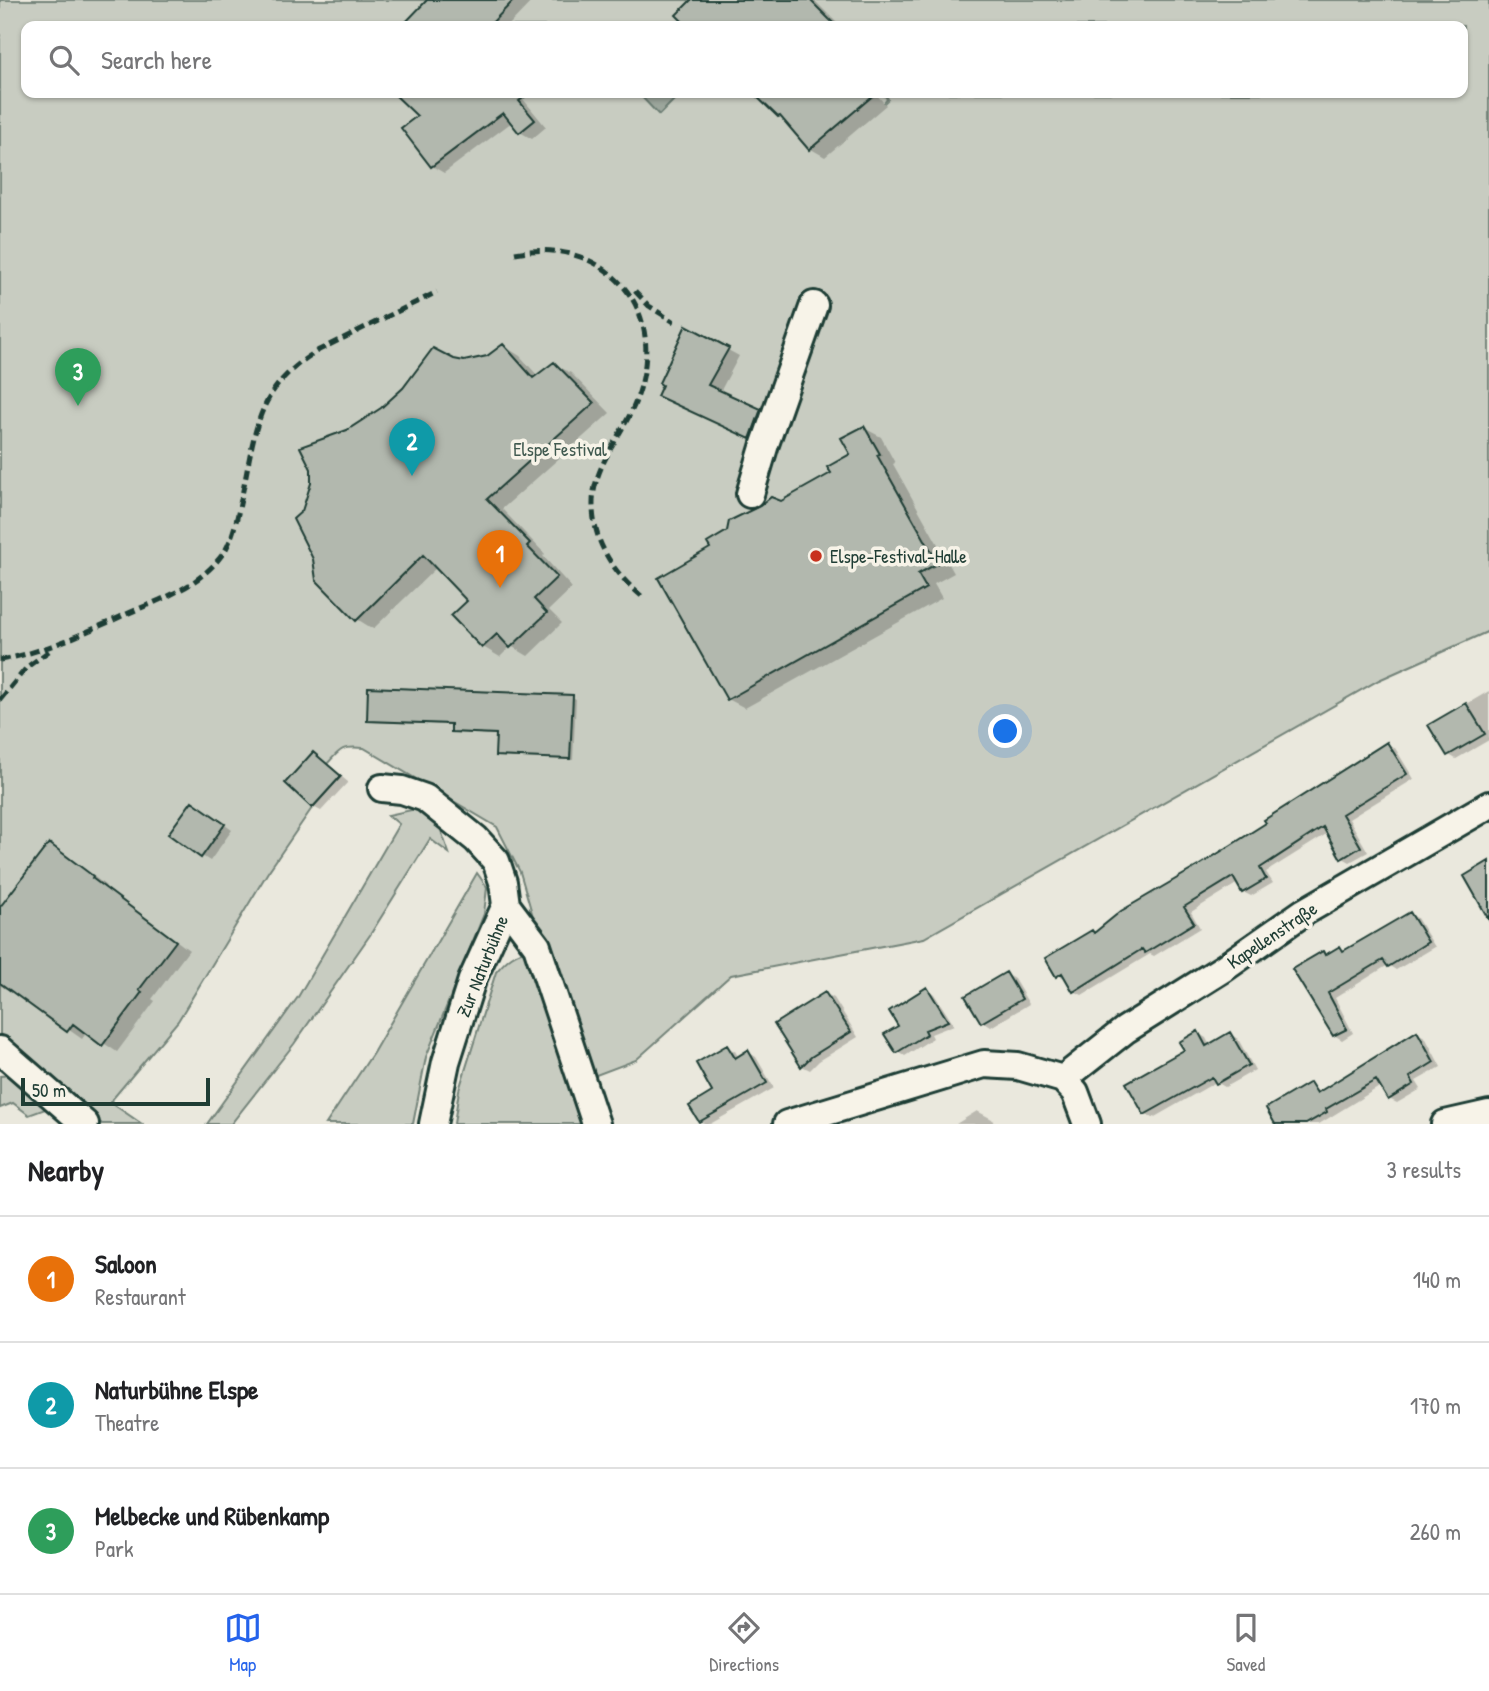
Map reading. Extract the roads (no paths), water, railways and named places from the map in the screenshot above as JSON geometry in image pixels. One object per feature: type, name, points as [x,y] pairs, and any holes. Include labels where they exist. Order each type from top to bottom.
[{"type":"street","points":[[750,494],[814,305]]},
{"type":"street","name":"Zur Naturbühne","points":[[382,788],[402,789],[425,798],[476,839],[496,861],[503,882],[506,905],[472,980],[446,1062],[433,1124]]},
{"type":"street","name":"Kapellenstraße","points":[[1063,1079],[1125,1030],[1224,968],[1304,912],[1489,805]]},
{"type":"street","points":[[506,905],[537,946],[596,1124]]},
{"type":"street","points":[[0,1050],[85,1124]]},
{"type":"street","points":[[787,1124],[984,1064],[1018,1066],[1063,1079],[1075,1092],[1087,1124]]},
{"type":"street","points":[[1445,1124],[1489,1114]]},
{"type":"railway","points":[[515,253],[542,250],[581,257],[605,269],[615,278],[638,309],[646,346],[641,384],[627,420],[600,470],[593,503],[596,531],[607,556],[624,579],[644,598]]},
{"type":"railway","points":[[635,291],[649,306],[674,322]]},
{"type":"railway","points":[[0,660],[31,653],[76,636],[171,595],[205,573],[222,556],[231,539],[260,416],[281,381],[297,365],[319,350],[437,292]]},
{"type":"railway","points":[[0,700],[27,667],[49,651]]},
{"type":"place","name":"Melbecke und Rübenkamp","points":[[78,406]]},
{"type":"place","name":"Naturbühne Elspe","points":[[412,476]]},
{"type":"place","name":"Elspe-Festival-Halle","points":[[816,556]]},
{"type":"place","name":"Saloon","points":[[500,588]]},
{"type":"park label","name":"Elspe Festival","points":[[560,449]]}]
